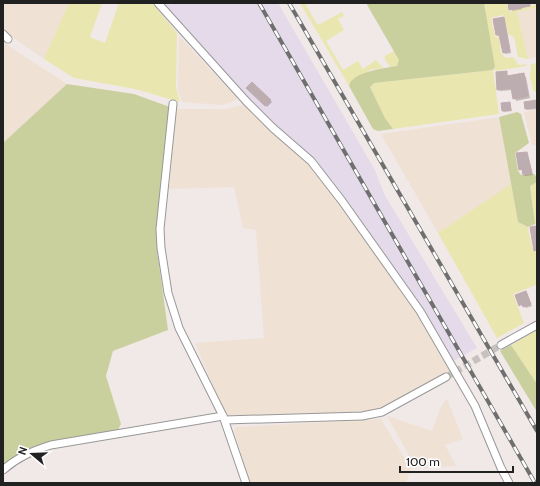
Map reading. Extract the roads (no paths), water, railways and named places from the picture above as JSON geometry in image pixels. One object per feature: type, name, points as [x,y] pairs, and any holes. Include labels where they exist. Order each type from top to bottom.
[{"type":"street","points":[[158,3],[246,101],[273,128],[310,161],[342,201],[420,311],[475,406],[501,468],[509,483]]},
{"type":"street","points":[[173,104],[163,200],[161,248],[168,294],[179,328],[224,418],[246,483]]},
{"type":"street","points":[[501,345],[537,325]]},
{"type":"street","points":[[3,470],[16,459],[35,450],[51,445],[224,418],[362,416],[382,412],[446,377]]},
{"type":"tunnel","points":[[446,377],[501,345]]},
{"type":"railway","points":[[259,3],[535,483]]},
{"type":"railway","points":[[289,3],[537,431]]}]
